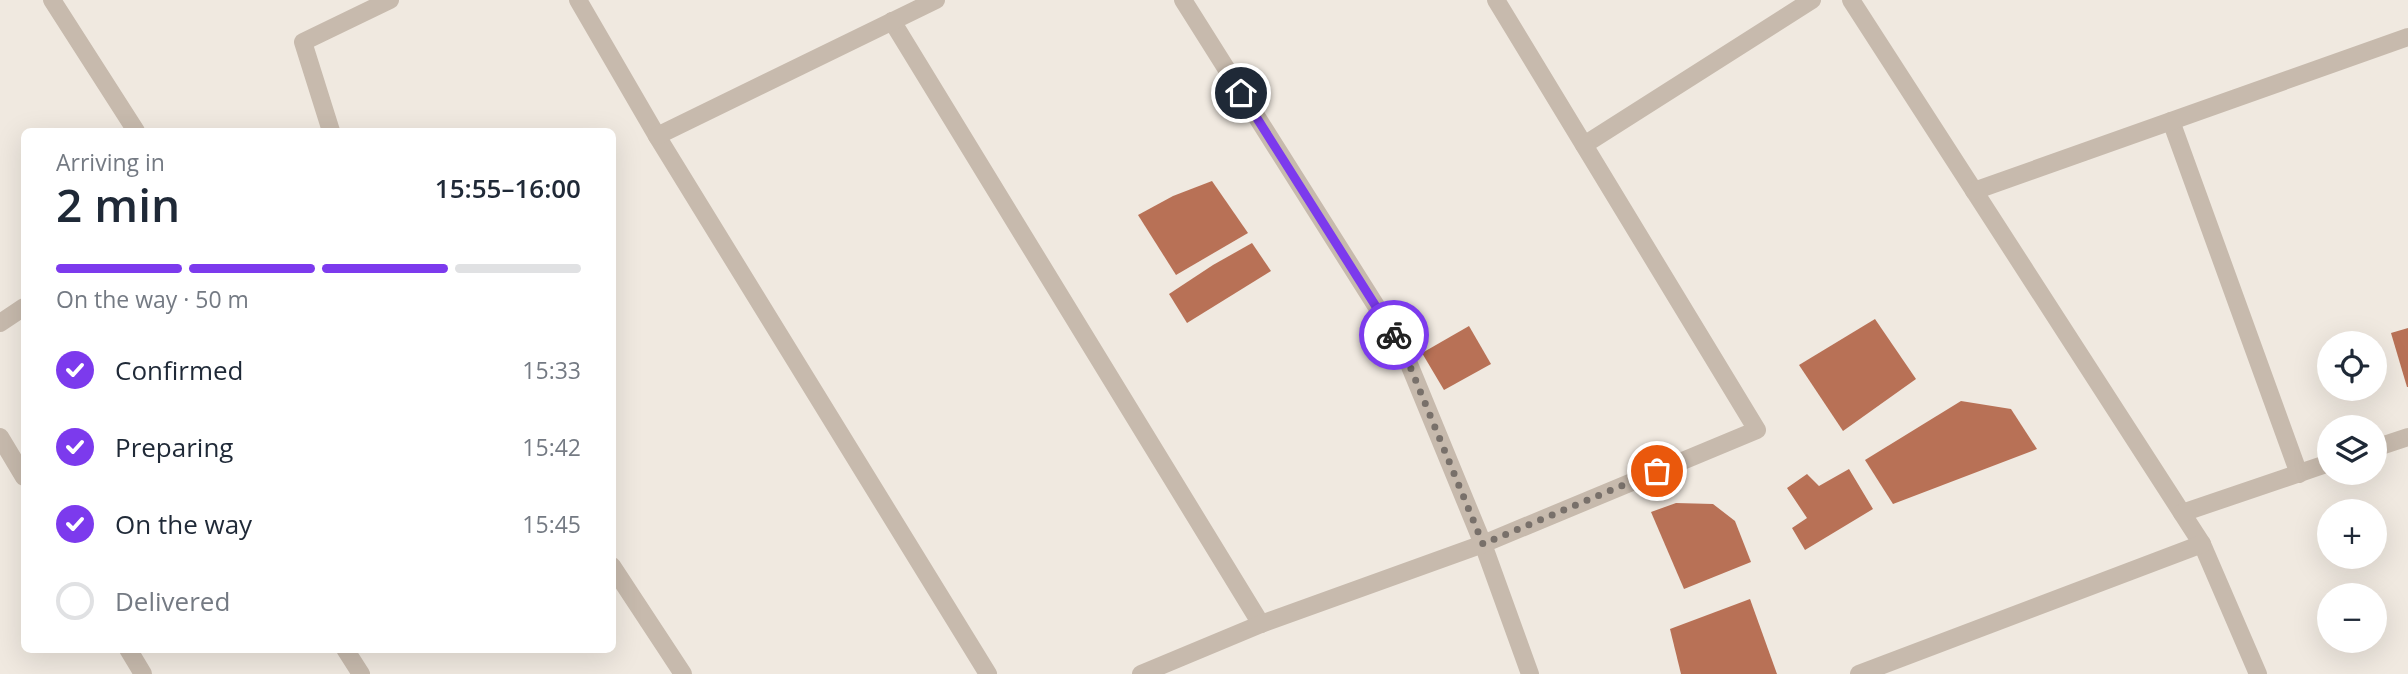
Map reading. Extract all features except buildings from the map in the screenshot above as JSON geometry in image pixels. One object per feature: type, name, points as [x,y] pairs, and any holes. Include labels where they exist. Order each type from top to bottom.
[{"type":"street","points":[[52,0],[134,128]]},
{"type":"street","points":[[330,128],[303,42],[390,0]]},
{"type":"street","points":[[578,0],[657,136],[988,674]]},
{"type":"street","points":[[657,136],[936,0]]},
{"type":"street","points":[[1183,0],[1402,347],[1483,544],[1530,674]]},
{"type":"street","points":[[1141,674],[1261,624],[1483,544],[1757,430],[1496,0]]},
{"type":"street","points":[[1584,145],[1812,0]]},
{"type":"street","points":[[1851,0],[2202,544],[2258,674]]},
{"type":"street","points":[[892,21],[1261,624]]},
{"type":"street","points":[[1974,191],[2408,37]]},
{"type":"street","points":[[2171,121],[2299,474]]},
{"type":"street","points":[[0,323],[21,309]]},
{"type":"street","points":[[0,437],[21,472]]},
{"type":"street","points":[[2387,444],[2408,437]]},
{"type":"street","points":[[2182,513],[2317,467]]},
{"type":"street","points":[[1859,674],[1880,670],[2202,544]]},
{"type":"street","points":[[616,572],[683,674]]},
{"type":"street","points":[[130,653],[143,674]]},
{"type":"street","points":[[348,653],[361,674]]},
{"type":"way so far","points":[[1394,335],[1402,347],[1483,544],[1657,471]]},
{"type":"route","points":[[1241,93],[1394,335]]}]
